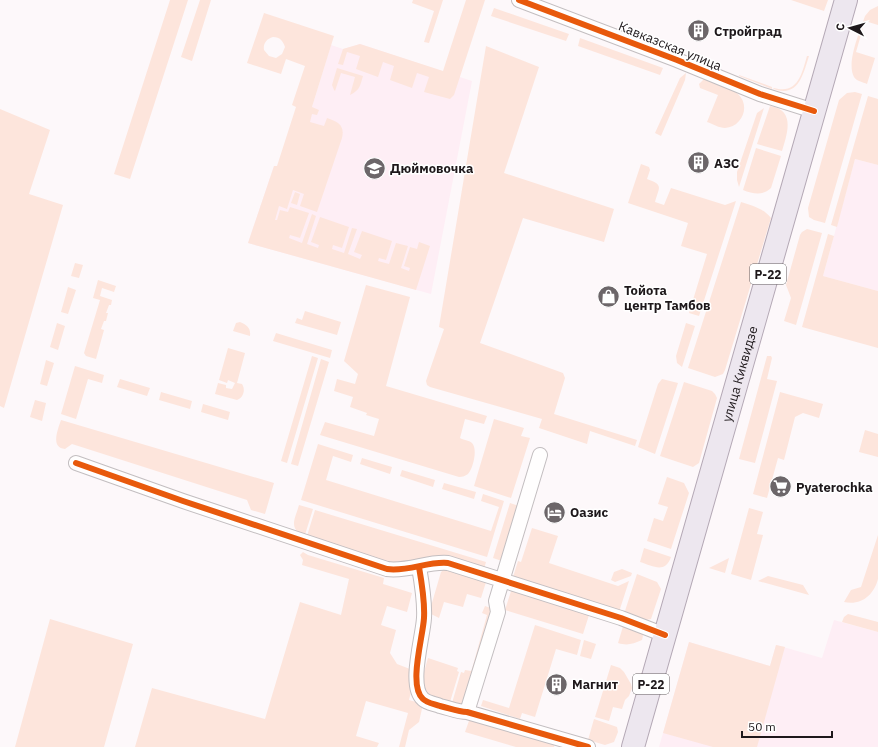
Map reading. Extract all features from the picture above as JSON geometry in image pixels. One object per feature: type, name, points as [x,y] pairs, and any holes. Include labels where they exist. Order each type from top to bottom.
[{"type":"main road","name":"улица Киквидзе","points":[[633,747],[846,0]]},
{"type":"street","name":"Кавказская улица","points":[[518,0],[663,54],[760,94],[814,111]]},
{"type":"street","points":[[467,712],[498,612],[496,601],[540,455]]},
{"type":"street","points":[[76,463],[183,502],[387,569],[403,570],[442,562],[448,563],[621,618],[665,635]]},
{"type":"street","points":[[419,566],[424,604],[424,619],[416,674],[418,690],[422,699],[427,702],[588,747]]},
{"type":"shaded area","points":[[170,0],[188,0],[130,179],[114,174]]},
{"type":"shaded area","points":[[200,0],[211,0],[192,61],[181,57]]},
{"type":"shaded area","points":[[413,0],[443,0],[429,43],[424,42],[434,11],[412,3]]},
{"type":"shaded area","points":[[466,0],[485,0],[454,95],[450,99],[424,92],[429,77],[417,73],[412,88],[390,80],[394,66],[383,62],[378,77],[356,69],[360,56],[347,52],[343,65],[338,64],[343,49],[360,44],[443,71]]},
{"type":"shaded area","points":[[791,0],[828,0],[824,11]]},
{"type":"shaded area","points":[[878,6],[878,25],[865,21],[856,52],[875,58],[867,84],[854,77],[852,71],[853,56],[857,38],[865,16],[870,10]]},
{"type":"shaded area","points":[[494,8],[569,34],[566,41],[491,16]]},
{"type":"shaded area","points":[[264,13],[334,36],[312,107],[319,110],[317,115],[312,114],[310,122],[324,126],[327,118],[334,121],[341,127],[343,134],[342,138],[317,212],[300,206],[304,194],[293,190],[287,209],[279,206],[275,220],[277,220],[280,210],[288,212],[290,207],[309,213],[300,238],[290,235],[289,238],[302,243],[312,214],[316,216],[307,244],[318,248],[319,245],[311,242],[320,217],[349,227],[342,248],[333,245],[332,249],[344,253],[352,228],[357,229],[348,254],[360,259],[362,255],[354,252],[362,231],[392,241],[386,260],[379,258],[378,261],[389,264],[396,243],[408,246],[401,268],[409,271],[410,268],[404,266],[410,247],[417,249],[419,242],[430,246],[416,290],[248,243],[274,166],[277,166],[296,107],[292,105],[305,66],[286,59],[281,74],[247,63]],"holes":[[[273,37],[281,40],[285,47],[282,54],[276,58],[269,56],[264,50],[267,40]]]},
{"type":"shaded area","points":[[580,38],[663,68],[660,75],[578,46]]},
{"type":"shaded area","name":"Дюймовочка","points":[[360,44],[472,81],[431,294],[248,243],[274,166],[291,171],[293,169],[331,45],[343,49]]},
{"type":"shaded area","points":[[486,46],[539,67],[504,173],[614,209],[604,242],[523,218],[480,343],[563,373],[565,378],[554,414],[637,440],[635,446],[590,431],[587,444],[539,428],[542,419],[427,385],[426,381],[444,329],[439,327]]},
{"type":"shaded area","points":[[807,56],[809,56],[802,77],[794,87],[789,90],[782,91],[773,89],[789,88],[794,85],[801,75]]},
{"type":"shaded area","points":[[337,68],[363,76],[359,87],[350,95],[355,77],[341,73],[335,91],[332,85]]},
{"type":"shaded area","points":[[686,73],[685,80],[661,136],[655,133],[680,78]]},
{"type":"shaded area","points":[[739,76],[772,87],[772,89]]},
{"type":"shaded area","points":[[704,79],[731,89],[742,99],[744,104],[743,115],[736,124],[725,128],[718,127],[707,122],[718,95],[700,88],[699,84]]},
{"type":"shaded area","points":[[855,92],[862,94],[825,223],[814,220],[809,217],[808,208],[839,100],[847,93]]},
{"type":"shaded area","points":[[868,96],[878,99],[878,165],[855,159],[837,227],[831,225]]},
{"type":"shaded area","points":[[770,106],[778,108],[784,112],[787,118],[788,124],[782,151],[757,144]]},
{"type":"shaded area","points":[[764,108],[739,187],[737,172],[757,113]]},
{"type":"shaded area","points":[[0,109],[50,130],[29,194],[63,205],[4,408],[0,406]]},
{"type":"shaded area","points":[[756,148],[781,156],[771,188],[768,191],[758,194],[743,190]]},
{"type":"shaded area","points":[[855,159],[878,165],[878,291],[823,276]]},
{"type":"shaded area","points":[[641,164],[649,167],[650,170],[647,179],[656,183],[659,187],[655,202],[664,205],[671,188],[725,205],[736,201],[699,316],[689,313],[707,254],[681,246],[688,223],[628,203]]},
{"type":"shaded area","points":[[295,192],[300,194],[297,205],[291,203]]},
{"type":"shaded area","points":[[741,202],[754,206],[771,218],[725,370],[723,374],[715,377],[688,368]]},
{"type":"shaded area","points":[[807,229],[822,233],[796,325],[784,321],[791,298],[786,285],[800,235]]},
{"type":"shaded area","points":[[828,234],[834,236],[823,276],[878,291],[878,348],[802,327]]},
{"type":"shaded area","points":[[75,263],[83,265],[79,278],[71,276]]},
{"type":"shaded area","points":[[98,280],[116,286],[114,292],[102,288],[100,296],[112,300],[106,313],[108,313],[106,321],[104,321],[101,329],[104,330],[96,359],[86,356],[84,353],[100,300],[93,298]]},
{"type":"shaded area","points":[[366,285],[410,297],[386,386],[487,416],[484,424],[465,419],[460,438],[472,443],[475,454],[472,468],[468,474],[463,477],[320,435],[325,422],[374,436],[379,419],[366,415],[367,413],[350,407],[353,397],[334,391],[337,379],[355,384],[358,374],[344,361]]},
{"type":"shaded area","points":[[68,287],[76,290],[68,314],[61,312]]},
{"type":"shaded area","points":[[305,311],[341,322],[337,335],[295,323],[297,318],[302,320]]},
{"type":"shaded area","points":[[240,322],[248,327],[250,336],[233,331],[236,323]]},
{"type":"shaded area","points":[[57,323],[65,326],[58,350],[50,347]]},
{"type":"shaded area","points":[[686,323],[695,326],[682,367],[677,363],[676,356]]},
{"type":"shaded area","points":[[276,333],[332,350],[330,358],[273,341]]},
{"type":"shaded area","points":[[228,348],[245,353],[237,383],[242,384],[244,391],[241,398],[237,400],[215,394],[218,383],[226,385],[226,388],[232,389],[235,383],[228,380],[227,383],[219,380]]},
{"type":"shaded area","points":[[312,356],[318,358],[287,463],[281,461]]},
{"type":"shaded area","points":[[767,356],[771,356],[772,358],[767,379],[777,381],[755,463],[739,459]]},
{"type":"shaded area","points":[[321,359],[329,362],[298,466],[291,464]]},
{"type":"shaded area","points":[[46,360],[54,363],[47,386],[40,384]]},
{"type":"shaded area","points":[[75,366],[104,375],[102,383],[88,379],[76,419],[61,414]]},
{"type":"shaded area","points":[[120,379],[150,388],[147,396],[117,387]]},
{"type":"shaded area","points":[[662,379],[678,383],[655,454],[638,447],[658,384]]},
{"type":"shaded area","points":[[684,382],[712,391],[717,398],[699,463],[693,467],[660,456]]},
{"type":"shaded area","points":[[161,392],[192,401],[190,409],[159,400]]},
{"type":"shaded area","points":[[780,392],[823,404],[819,418],[803,413],[795,417],[784,460],[778,458],[767,498],[753,494]]},
{"type":"shaded area","points":[[35,400],[46,403],[42,421],[30,417]]},
{"type":"shaded area","points":[[203,404],[230,412],[228,420],[201,412]]},
{"type":"shaded area","points":[[494,419],[524,428],[521,436],[530,438],[511,498],[474,486]]},
{"type":"shaded area","points":[[61,420],[274,483],[265,514],[251,510],[247,500],[72,444],[65,449],[60,448],[56,442],[56,438]]},
{"type":"shaded area","points":[[865,430],[878,434],[878,457],[859,452]]},
{"type":"shaded area","points":[[318,444],[353,455],[351,462],[333,456],[326,480],[491,531],[499,507],[481,501],[483,494],[504,501],[487,557],[301,500]]},
{"type":"shaded area","points":[[362,458],[392,467],[390,474],[360,464]]},
{"type":"shaded area","points":[[402,470],[435,480],[433,487],[400,476]]},
{"type":"shaded area","points":[[667,477],[684,483],[689,493],[671,549],[647,541],[654,518],[663,521],[668,507],[658,504]]},
{"type":"shaded area","points":[[444,483],[476,492],[474,499],[442,489]]},
{"type":"shaded area","points":[[510,503],[519,506],[502,561],[493,558]]},
{"type":"shaded area","points":[[299,505],[313,509],[304,538],[296,530],[294,523]]},
{"type":"shaded area","points":[[749,508],[763,512],[757,534],[763,535],[751,580],[731,574]]},
{"type":"shaded area","points":[[315,510],[486,562],[484,569],[393,565],[306,539]]},
{"type":"shaded area","points":[[532,528],[558,536],[549,563],[618,586],[629,581],[619,612],[513,577],[518,561],[521,562]]},
{"type":"shaded area","points":[[878,535],[878,579],[876,585],[870,594],[861,601],[850,603],[844,602],[851,590],[861,587]]},
{"type":"shaded area","points":[[644,548],[671,557],[665,566],[662,567],[640,562]]},
{"type":"shaded area","points":[[303,552],[308,555],[384,578],[383,584],[412,593],[407,612],[387,606],[381,625],[396,630],[390,653],[397,664],[410,669],[414,679],[409,700],[423,704],[419,722],[409,730],[405,747],[399,747],[408,713],[366,701],[356,736],[379,743],[377,747],[135,747],[152,688],[265,719],[300,602],[341,615],[349,579],[302,565],[303,560],[300,555]]},
{"type":"shaded area","points":[[729,558],[725,573],[709,568]]},
{"type":"shaded area","points":[[446,568],[487,579],[481,598],[467,594],[463,607],[444,602],[439,618],[429,613],[441,572]]},
{"type":"shaded area","points":[[622,569],[632,573],[631,576],[615,582],[611,580],[614,572]]},
{"type":"shaded area","points":[[637,574],[657,582],[661,589],[651,619],[646,620],[624,614]]},
{"type":"shaded area","points":[[768,576],[803,585],[809,595],[758,581]]},
{"type":"shaded area","points":[[512,588],[590,612],[583,634],[505,610]]},
{"type":"shaded area","points":[[485,606],[494,609],[463,705],[452,703],[461,672],[464,673],[465,670],[471,671],[472,669],[487,615],[482,613]]},
{"type":"shaded area","points":[[848,614],[878,622],[878,632],[842,622],[844,617]]},
{"type":"shaded area","points":[[50,619],[133,644],[104,747],[15,747]]},
{"type":"shaded area","points":[[834,620],[878,632],[878,747],[659,747],[689,642],[770,666],[776,645],[822,658]]},
{"type":"shaded area","points":[[624,623],[642,633],[642,640],[630,644],[618,643]]},
{"type":"shaded area","points":[[535,625],[581,640],[577,655],[556,649],[535,717],[522,713],[520,719],[481,706],[483,700],[509,708]]},
{"type":"shaded area","points":[[584,640],[596,644],[591,659],[580,656]]},
{"type":"shaded area","points":[[689,642],[770,666],[776,645],[785,647],[757,747],[713,747],[663,733]]},
{"type":"shaded area","points":[[428,658],[458,668],[457,671],[459,672],[450,702],[423,694],[421,682]]},
{"type":"shaded area","points":[[611,665],[620,668],[624,672],[632,688],[622,709],[613,707],[609,721],[595,717]]},
{"type":"shaded area","points":[[470,718],[555,743],[554,747],[516,747],[465,732]]},
{"type":"shaded area","points":[[594,719],[617,727],[618,732],[614,742],[605,745],[588,740]]},
{"type":"cycle path","points":[[519,0],[677,60],[760,94],[814,111]]},
{"type":"cycle path","points":[[76,463],[183,501],[387,569],[395,570],[448,563],[621,618],[665,635]]},
{"type":"cycle path","points":[[419,567],[423,592],[424,612],[416,673],[419,693],[423,699],[457,711],[467,712],[588,747]]},
{"type":"place","name":"Стройград","points":[[699,31]]},
{"type":"place","name":"АЗС","points":[[699,163]]},
{"type":"place","name":"Дюймовочка","points":[[375,168]]},
{"type":"place","name":"Тойота центр Тамбов","points":[[608,297]]},
{"type":"place","name":"Pyaterochka","points":[[780,487]]},
{"type":"place","name":"Оазис","points":[[554,512]]},
{"type":"place","name":"Магнит","points":[[557,684]]}]
